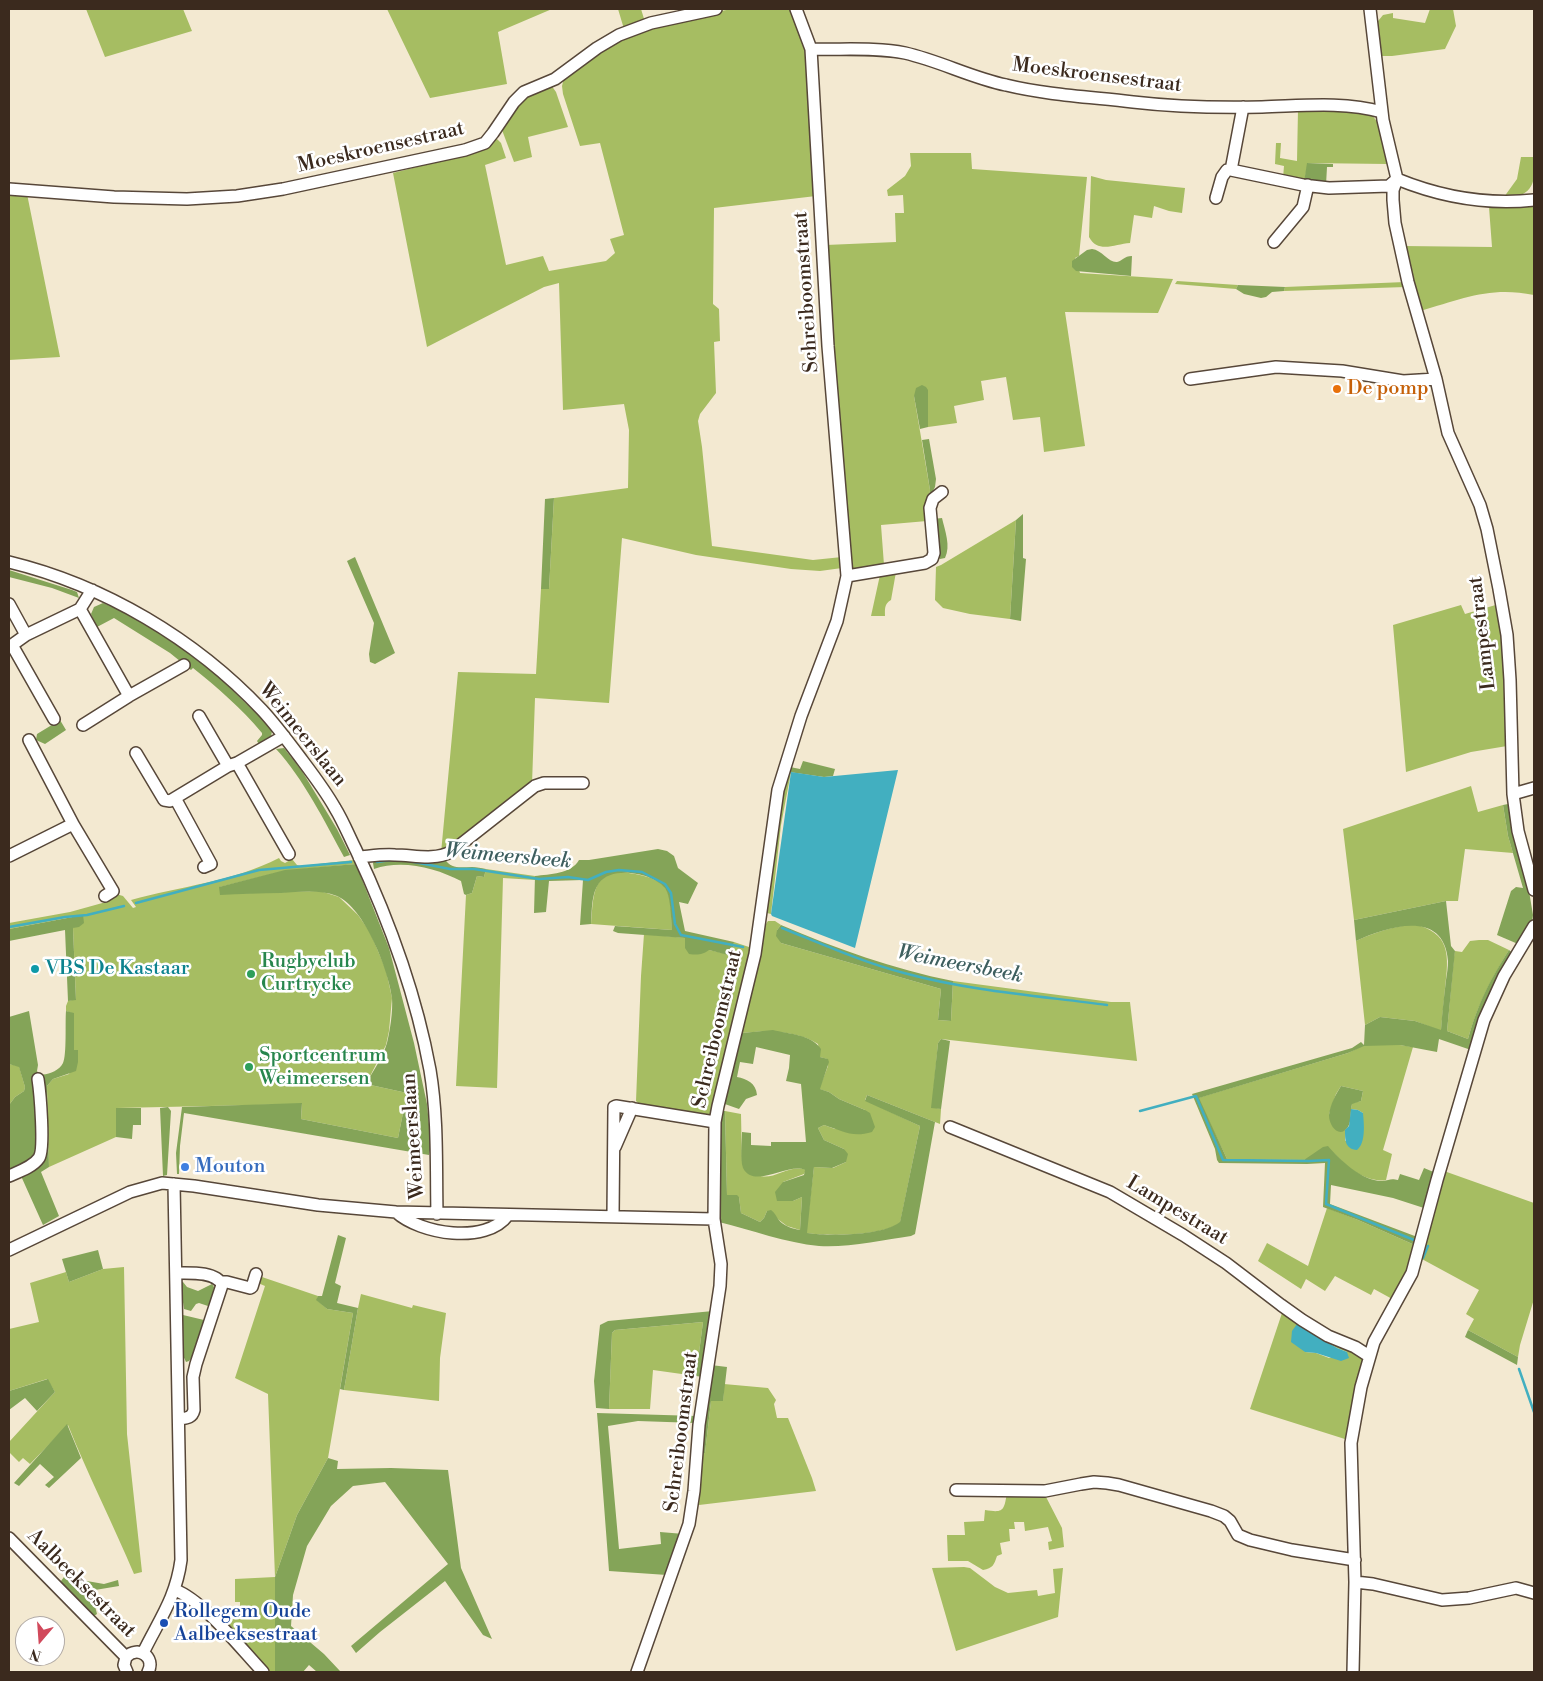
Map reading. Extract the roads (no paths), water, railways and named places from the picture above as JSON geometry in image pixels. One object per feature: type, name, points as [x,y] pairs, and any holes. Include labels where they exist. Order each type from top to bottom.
[{"type":"street","name":"Moeskroensestraat","points":[[9,190],[114,197],[187,198],[237,196],[292,187],[466,150],[485,142],[514,102],[524,92],[555,79],[597,48],[619,35],[651,23],[716,9]]},
{"type":"street","name":"Schreiboomstraat","points":[[637,1672],[684,1540],[692,1510],[700,1425],[720,1286],[721,1264],[714,1219],[716,1122],[721,1088],[755,954],[778,790],[801,716],[837,621],[847,576],[828,346],[811,49],[796,9]]},
{"type":"street","points":[[1370,9],[1382,112],[1393,169],[1397,179],[1430,191],[1486,202],[1534,200]]},
{"type":"street","name":"Moeskroensestraat","points":[[811,49],[890,51],[907,54],[1007,86],[1050,92],[1172,105],[1243,107],[1348,105],[1382,112]]},
{"type":"street","points":[[1231,170],[1243,107]]},
{"type":"street","points":[[1216,198],[1222,177],[1227,170],[1329,188],[1389,186],[1397,179]]},
{"type":"street","name":"Lampestraat","points":[[1397,179],[1393,190],[1395,223],[1408,282],[1436,379],[1448,433],[1473,488],[1484,520],[1499,589],[1507,636],[1513,794],[1518,831],[1534,890]]},
{"type":"street","points":[[1274,242],[1303,207],[1308,185]]},
{"type":"street","points":[[1190,379],[1276,368],[1342,371],[1402,381],[1436,379]]},
{"type":"street","points":[[847,576],[925,563],[932,559],[934,553],[930,508],[933,499],[942,492]]},
{"type":"street","name":"Weimeerslaan","points":[[9,562],[60,577],[92,590],[163,628],[198,654],[233,682],[262,710],[284,736],[335,808],[359,857],[390,929],[405,971],[417,1014],[430,1070],[436,1130],[437,1214]]},
{"type":"street","points":[[54,719],[10,644],[80,609],[92,590]]},
{"type":"street","points":[[9,604],[26,635]]},
{"type":"street","points":[[80,609],[129,696]]},
{"type":"street","points":[[83,724],[184,665]]},
{"type":"street","points":[[199,716],[233,764],[289,854]]},
{"type":"street","points":[[136,753],[164,800],[170,801],[284,736]]},
{"type":"street","points":[[28,740],[73,824],[113,891],[105,896]]},
{"type":"street","points":[[359,857],[393,854],[429,857],[443,856],[535,786],[544,783],[583,783]]},
{"type":"street","points":[[1513,794],[1534,788]]},
{"type":"street","points":[[176,798],[211,864],[204,867]]},
{"type":"street","points":[[9,856],[73,824]]},
{"type":"street","points":[[1353,1672],[1355,1560],[1351,1443],[1369,1356],[1374,1342],[1412,1273],[1484,1020],[1504,976],[1534,926]]},
{"type":"street","points":[[9,1176],[28,1168],[40,1158],[42,1143],[38,1079]]},
{"type":"street","points":[[612,1216],[614,1107],[632,1108],[716,1122]]},
{"type":"street","points":[[613,1151],[632,1108]]},
{"type":"street","name":"Lampestraat","points":[[950,1127],[1110,1192],[1226,1263],[1302,1320],[1328,1336],[1355,1346],[1369,1356]]},
{"type":"street","points":[[9,1250],[130,1192],[153,1185],[174,1184],[318,1206],[396,1212],[714,1219]]},
{"type":"street","points":[[143,1653],[175,1590],[181,1556],[180,1419],[174,1184]]},
{"type":"street","points":[[396,1212],[404,1220],[458,1233],[490,1229],[508,1215]]},
{"type":"street","points":[[176,1273],[198,1272],[221,1282],[250,1288],[256,1274]]},
{"type":"street","points":[[180,1419],[189,1418],[193,1415],[196,1364],[222,1285],[221,1282]]},
{"type":"street","points":[[179,1377],[194,1376]]},
{"type":"street","points":[[956,1490],[1045,1491],[1094,1482],[1119,1485],[1211,1510],[1230,1521],[1238,1535],[1250,1540],[1292,1550],[1355,1560]]},
{"type":"street","name":"Aalbeeksestraat","points":[[9,1538],[126,1657]]},
{"type":"street","points":[[1355,1582],[1373,1584],[1442,1600],[1469,1598],[1516,1588],[1534,1593]]},
{"type":"street","points":[[175,1590],[190,1597],[263,1672]]},
{"type":"street","points":[[127,1672],[124,1665],[126,1657],[134,1652],[143,1653],[150,1660],[148,1672]]},
{"type":"water","points":[[898,770],[855,948],[772,916],[791,772],[824,777]]},
{"type":"water","points":[[1351,1109],[1363,1113],[1363,1138],[1357,1150],[1350,1148],[1346,1140],[1345,1130],[1349,1126]]},
{"type":"water","points":[[1297,1324],[1347,1352],[1349,1358],[1341,1361],[1316,1353],[1305,1352],[1291,1342],[1292,1331]]},
{"type":"waterway","name":"Weimeersbeek","points":[[377,862],[391,860]]},
{"type":"waterway","name":"Weimeersbeek","points":[[409,861],[450,869],[474,869],[539,879],[568,877],[588,880],[606,872],[619,870],[642,872],[665,884],[671,893],[675,924],[681,935],[743,947]]},
{"type":"waterway","name":"Weimeersbeek","points":[[136,903],[259,870],[351,862]]},
{"type":"waterway","name":"Weimeersbeek","points":[[9,927],[87,915],[124,906]]},
{"type":"waterway","name":"Weimeersbeek","points":[[782,928],[873,964],[929,979],[1005,992],[1107,1005]]},
{"type":"waterway","name":"Weimeersbeek","points":[[1140,1111],[1196,1096],[1223,1160],[1329,1160],[1326,1204],[1414,1240]]},
{"type":"waterway","name":"Weimeersbeek","points":[[1423,1258],[1428,1246]]},
{"type":"waterway","name":"Weimeersbeek","points":[[1519,1369],[1534,1412]]},
{"type":"place","name":"De pomp","points":[[1337,389]]},
{"type":"place","name":"VBS De Kastaar","points":[[35,969]]},
{"type":"place","name":"Rugbyclub Curtrycke","points":[[251,974]]},
{"type":"place","name":"Sportcentrum Weimeersen","points":[[249,1067]]},
{"type":"place","name":"Mouton","points":[[185,1167]]},
{"type":"place","name":"Rollegem Oude Aalbeeksestraat","points":[[164,1623]]}]
